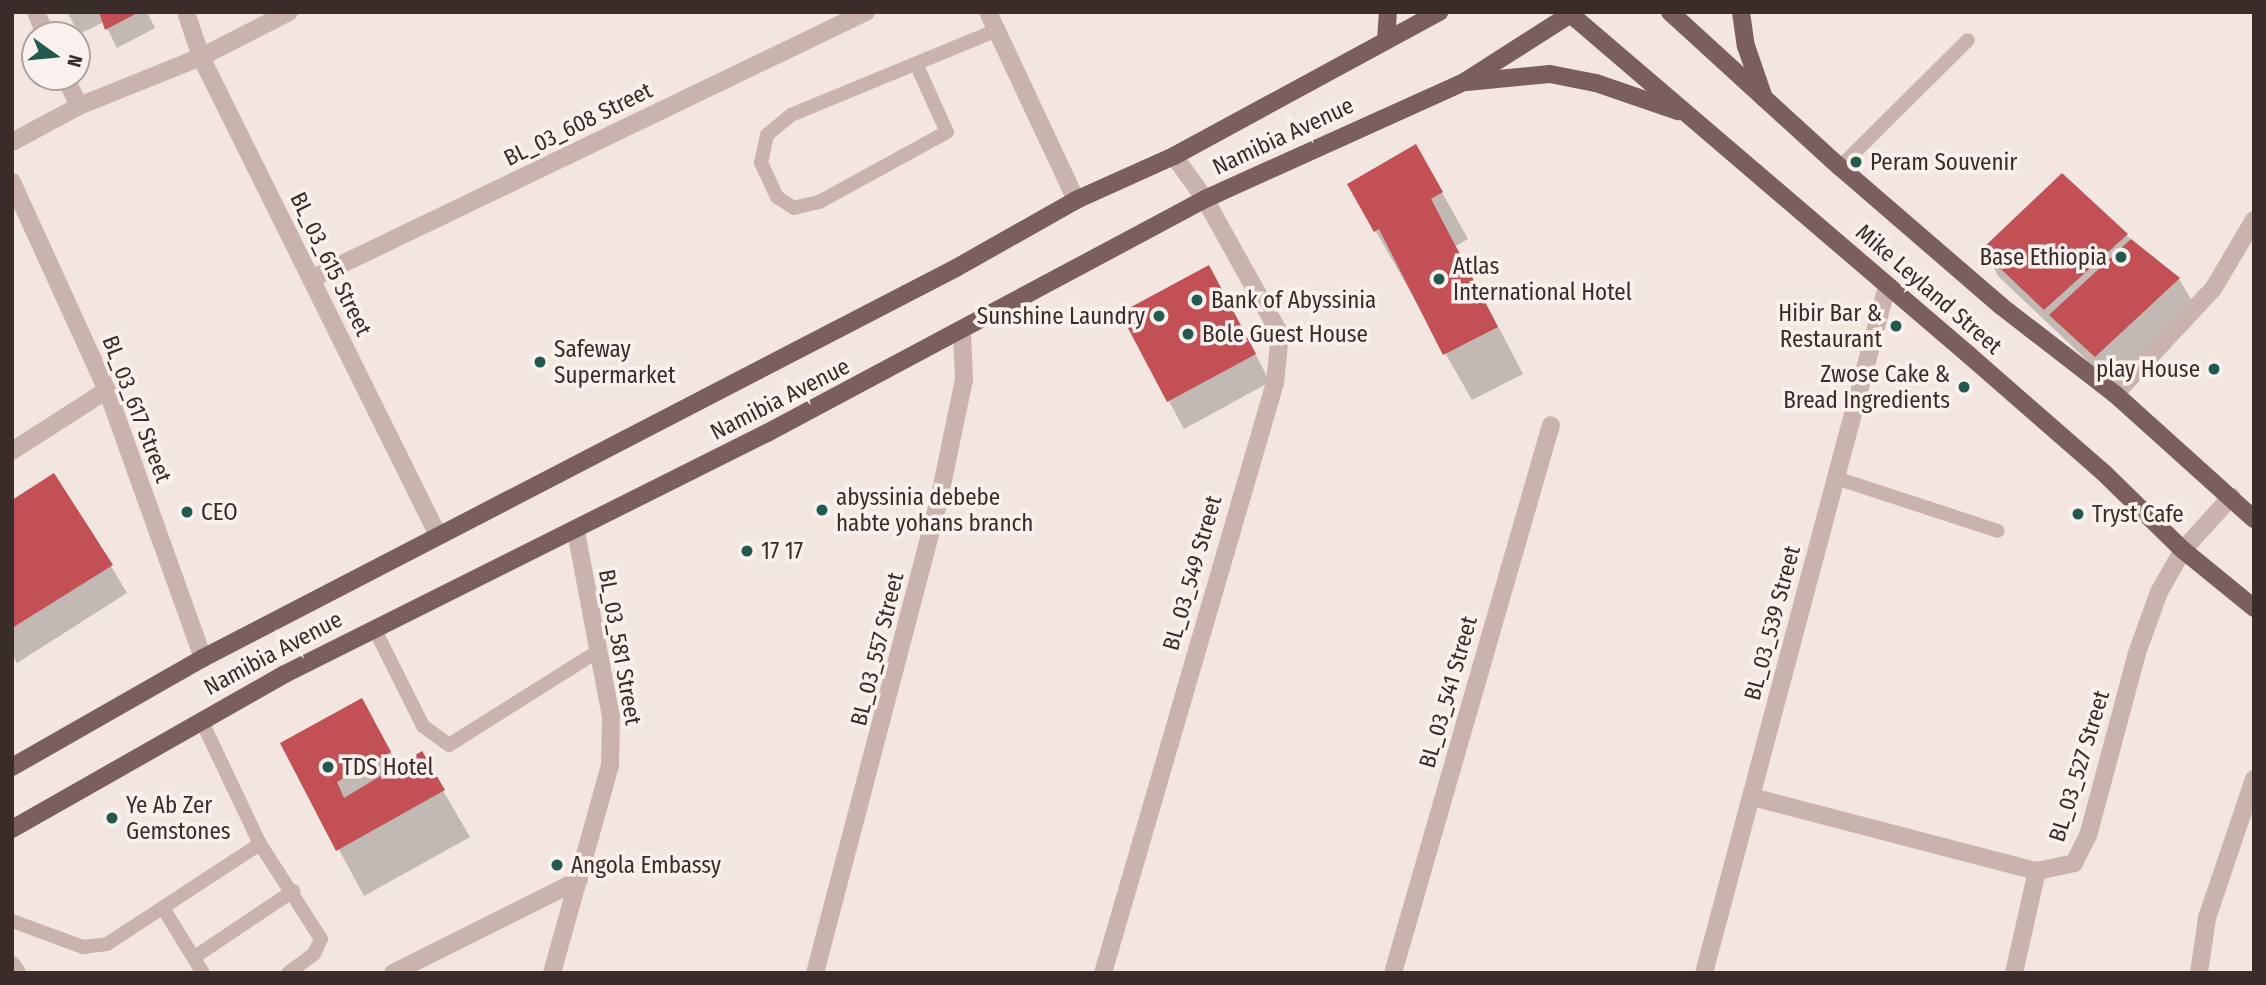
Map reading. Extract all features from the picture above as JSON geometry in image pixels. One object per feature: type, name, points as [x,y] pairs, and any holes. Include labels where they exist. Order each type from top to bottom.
[{"type":"main road","points":[[1386,40],[1388,12]]},
{"type":"main road","name":"Namibia Avenue","points":[[12,767],[204,658],[956,268],[1076,200],[1174,156],[1439,12]]},
{"type":"main road","name":"Mike Leyland Street","points":[[1670,12],[1840,167],[2001,306],[2115,394],[2254,519]]},
{"type":"main road","points":[[1741,12],[1746,46],[1764,98]]},
{"type":"main road","name":"Namibia Avenue","points":[[12,829],[201,720],[374,628],[576,531],[962,333],[1205,199],[1464,82],[1571,13]]},
{"type":"main road","name":"Mike Leyland Street","points":[[1571,13],[2103,472],[2183,550],[2254,608]]},
{"type":"main road","points":[[1464,82],[1550,75],[1596,83],[1689,115]]},
{"type":"street","name":"BL_03_615 Street","points":[[187,12],[201,57],[438,535]]},
{"type":"street","points":[[12,142],[79,106],[201,57],[289,12]]},
{"type":"street","name":"BL_03_608 Street","points":[[311,279],[866,12]]},
{"type":"street","points":[[988,12],[1076,200]]},
{"type":"street","points":[[72,91],[79,106]]},
{"type":"street","name":"BL_03_549 Street","points":[[1103,973],[1275,383],[1280,334],[1205,199],[1174,156]]},
{"type":"street","name":"BL_03_617 Street","points":[[12,183],[107,390],[204,658]]},
{"type":"street","points":[[2115,394],[2213,289],[2254,220]]},
{"type":"street","name":"BL_03_539 Street","points":[[1704,973],[1887,286]]},
{"type":"street","name":"BL_03_557 Street","points":[[815,973],[938,505],[964,380],[962,333]]},
{"type":"street","points":[[12,451],[107,390]]},
{"type":"street","name":"BL_03_541 Street","points":[[1393,973],[1551,425]]},
{"type":"street","points":[[2183,550],[2231,497]]},
{"type":"street","name":"BL_03_581 Street","points":[[552,973],[610,765],[611,717],[576,531]]},
{"type":"street","name":"BL_03_527 Street","points":[[2036,871],[2074,863],[2088,836],[2137,653],[2159,592],[2183,550]]},
{"type":"street","points":[[2199,973],[2207,918],[2254,779]]},
{"type":"street","points":[[1752,797],[2036,871],[2014,973]]},
{"type":"street","points":[[393,973],[579,880]]},
{"type":"street","points":[[12,965],[17,973]]},
{"type":"lane","points":[[917,66],[947,132],[819,202],[794,208],[777,197],[761,163],[767,135],[791,115],[917,66],[997,30]]},
{"type":"lane","points":[[1840,167],[1968,40]]},
{"type":"lane","points":[[1836,478],[1998,531]]},
{"type":"lane","points":[[374,628],[423,726],[449,745],[600,650]]},
{"type":"lane","points":[[201,720],[260,844],[293,891],[321,939],[314,954],[288,973]]},
{"type":"lane","points":[[12,921],[83,947],[107,944],[260,844]]},
{"type":"lane","points":[[196,956],[293,891]]},
{"type":"lane","points":[[163,908],[196,956],[203,973]]},
{"type":"building","points":[[99,12],[139,12],[105,30]]},
{"type":"building","name":"Atlas International Hotel","points":[[1416,144],[1443,192],[1431,199],[1498,327],[1443,355],[1379,229],[1374,232],[1347,184]]},
{"type":"building","points":[[2062,173],[2128,234],[2044,310],[1981,250]]},
{"type":"building","points":[[2131,239],[2180,278],[2095,357],[2049,315]]},
{"type":"building","name":"Bole Guest House","points":[[1209,265],[1256,354],[1167,402],[1120,313]]},
{"type":"building","points":[[54,473],[113,565],[12,628],[12,500]]},
{"type":"building","name":"TDS Hotel","points":[[362,698],[391,752],[337,782],[344,798],[422,751],[445,790],[336,851],[280,743]]},
{"type":"place","name":"Peram Souvenir","points":[[1856,162]]},
{"type":"place","name":"Base Ethiopia","points":[[2121,257]]},
{"type":"place","name":"Atlas International Hotel","points":[[1439,279]]},
{"type":"place","name":"Bank of Abyssinia","points":[[1197,300]]},
{"type":"place","name":"Sunshine Laundry","points":[[1159,316]]},
{"type":"place","name":"Hibir Bar & Restaurant","points":[[1896,326]]},
{"type":"place","name":"Bole Guest House","points":[[1188,334]]},
{"type":"place","name":"Safeway Supermarket","points":[[540,362]]},
{"type":"place","name":"play House","points":[[2214,369]]},
{"type":"place","name":"Zwose Cake & Bread Ingredients","points":[[1964,387]]},
{"type":"place","name":"abyssinia debebe habte yohans branch","points":[[822,510]]},
{"type":"place","name":"CEO","points":[[187,512]]},
{"type":"place","name":"Tryst Cafe","points":[[2078,514]]},
{"type":"place","name":"17 17","points":[[747,551]]},
{"type":"place","name":"TDS Hotel","points":[[328,767]]},
{"type":"place","name":"Ye Ab Zer Gemstones","points":[[112,818]]},
{"type":"place","name":"Angola Embassy","points":[[557,865]]}]
